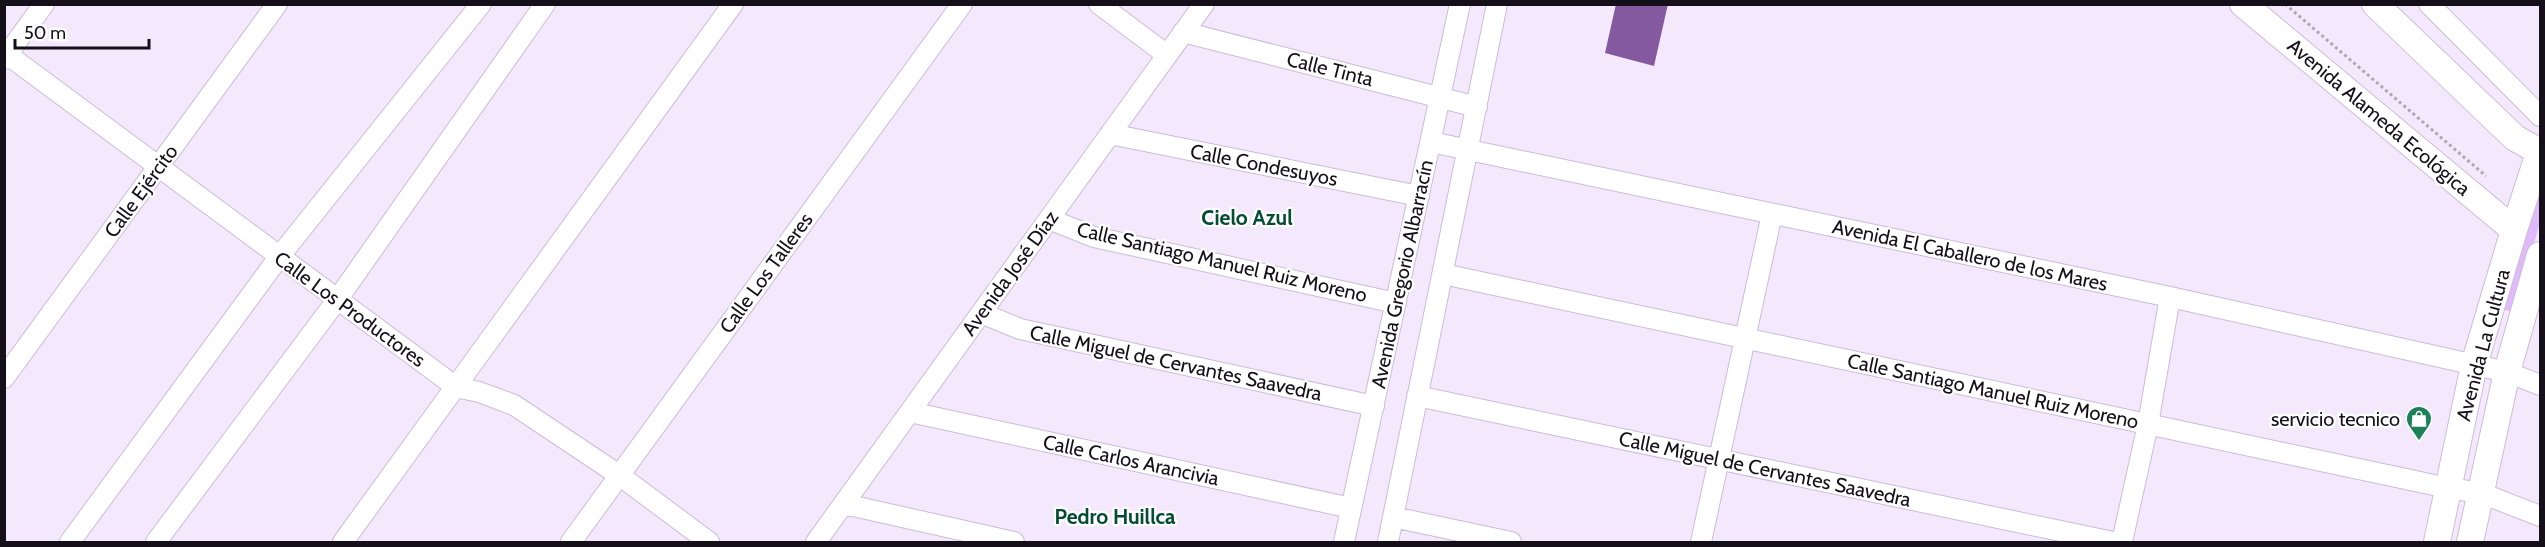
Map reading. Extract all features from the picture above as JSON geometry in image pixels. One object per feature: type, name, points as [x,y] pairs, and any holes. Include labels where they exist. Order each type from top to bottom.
[{"type":"main road","name":"Avenida Alameda Ecológica","points":[[2243,4],[2514,230]]},
{"type":"main road","points":[[2375,4],[2515,138],[2540,151]]},
{"type":"main road","name":"Avenida La Cultura","points":[[2437,543],[2474,365],[2540,151]]},
{"type":"main road","name":"Avenida La Cultura","points":[[2470,543],[2507,372],[2541,255]]},
{"type":"street","points":[[6,55],[44,4]]},
{"type":"street","name":"Calle Ejército","points":[[4,378],[277,4]]},
{"type":"street","points":[[70,543],[279,257],[481,4]]},
{"type":"street","points":[[156,543],[337,300],[545,4]]},
{"type":"street","points":[[344,543],[733,4]]},
{"type":"street","name":"Calle Los Talleres","points":[[571,543],[962,4]]},
{"type":"street","points":[[1099,4],[1167,55]]},
{"type":"street","name":"Avenida José Díaz","points":[[816,543],[1204,4]]},
{"type":"street","name":"Avenida Gregorio Albarracín","points":[[1344,543],[1460,4]]},
{"type":"street","name":"Avenida Gregorio Albarracín","points":[[1388,543],[1497,4]]},
{"type":"street","points":[[2429,4],[2541,116]]},
{"type":"street","name":"Calle Tinta","points":[[1183,32],[1477,106]]},
{"type":"street","name":"Calle Los Productores","points":[[6,55],[456,387],[514,405],[619,475],[709,543]]},
{"type":"street","name":"Calle Condesuyos","points":[[1110,134],[1419,196]]},
{"type":"street","name":"Avenida El Caballero de los Mares","points":[[1431,142],[2170,297],[2507,372]]},
{"type":"street","points":[[1701,543],[1772,214]]},
{"type":"street","name":"Calle Santiago Manuel Ruiz Moreno","points":[[1048,219],[1094,237],[1396,303]]},
{"type":"street","name":"Calle Santiago Manuel Ruiz Moreno","points":[[1443,274],[2448,488],[2481,493],[2541,516]]},
{"type":"street","points":[[2122,543],[2148,424],[2170,297]]},
{"type":"street","name":"Calle Miguel de Cervantes Saavedra","points":[[981,313],[1020,329],[1374,406]]},
{"type":"street","points":[[2507,372],[2541,385]]},
{"type":"street","name":"Calle Miguel de Cervantes Saavedra","points":[[1418,396],[2113,543]]},
{"type":"street","name":"Calle Carlos Arancivia","points":[[910,412],[1351,508]]},
{"type":"street","points":[[844,504],[1014,543]]},
{"type":"street","points":[[1393,517],[1511,543]]},
{"type":"path","points":[[2285,4],[2487,177]]},
{"type":"shaded area","points":[[2540,174],[2540,223],[2513,313],[2500,307]]},
{"type":"building","points":[[1616,4],[1668,4],[1654,66],[1605,53]]},
{"type":"place","name":"servicio tecnico","points":[[2419,442]]},
{"type":"district","name":"Cielo Azul","points":[[1247,218]]},
{"type":"district","name":"Pedro Huillca","points":[[1115,517]]}]
